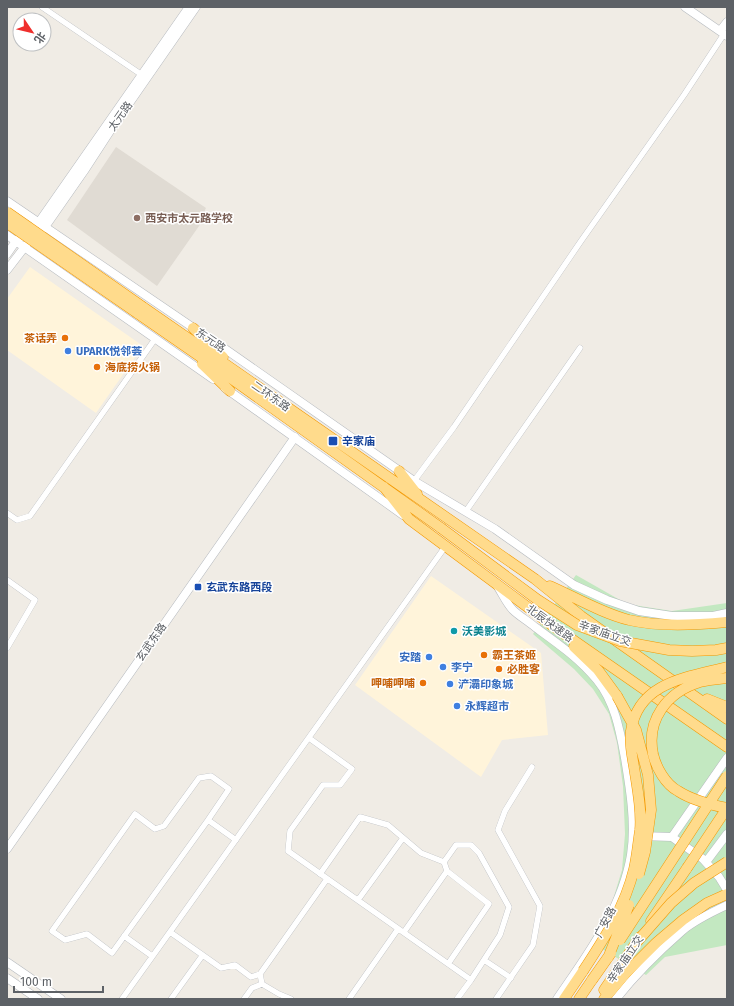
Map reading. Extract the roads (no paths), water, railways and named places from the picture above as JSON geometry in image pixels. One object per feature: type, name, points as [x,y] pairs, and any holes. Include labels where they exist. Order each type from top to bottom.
[{"type":"highway","name":"二环东路","points":[[7,212],[140,310]]},
{"type":"highway","name":"二环东路","points":[[7,222],[243,376],[535,579]]},
{"type":"highway","points":[[140,310],[180,343],[230,391]]},
{"type":"highway","points":[[193,328],[243,376]]},
{"type":"highway","name":"辛家庙立交","points":[[180,343],[384,487],[538,600],[577,625],[620,641],[669,650],[692,651],[727,648]]},
{"type":"highway","points":[[399,471],[424,502]]},
{"type":"highway","name":"北辰快速路","points":[[384,487],[409,519],[445,547],[553,626],[727,747]]},
{"type":"highway","points":[[535,579],[581,616],[727,719]]},
{"type":"highway","name":"辛家庙立交","points":[[535,579],[608,613],[629,620],[663,624],[700,625],[727,622]]},
{"type":"highway","points":[[553,626],[598,670],[617,696],[636,730],[648,775],[651,810],[645,852],[637,882],[608,958]]},
{"type":"highway","points":[[564,999],[605,938],[620,910],[630,886],[635,868],[640,828],[640,811],[632,754],[631,732],[639,707],[647,697],[669,682],[727,667]]},
{"type":"highway","points":[[727,678],[701,682],[675,695],[661,708],[655,720],[651,743],[654,761],[663,777],[677,791],[695,799],[727,808]]},
{"type":"highway","points":[[687,691],[727,707]]},
{"type":"highway","name":"辛家庙立交","points":[[579,999],[608,958],[727,776]]},
{"type":"highway","name":"辛家庙立交","points":[[608,995],[635,944],[727,808]]},
{"type":"highway","points":[[635,944],[671,903],[694,883],[727,862]]},
{"type":"highway","points":[[598,999],[608,995],[626,973],[672,929],[707,903],[727,894]]},
{"type":"main road","name":"太元路","points":[[42,224],[189,7]]},
{"type":"main road","name":"太元路","points":[[42,224],[84,171],[196,7]]},
{"type":"main road","points":[[685,7],[725,33],[727,22]]},
{"type":"main road","name":"东元路","points":[[7,201],[399,471],[495,529],[574,585],[607,600],[639,611],[672,616],[713,616],[727,613]]},
{"type":"main road","points":[[7,254],[16,241],[42,224]]},
{"type":"main road","points":[[7,270],[42,224]]},
{"type":"main road","points":[[7,235],[230,391],[409,519]]},
{"type":"main road","name":"玄武东路","points":[[7,848],[295,437]]},
{"type":"main road","name":"广安路","points":[[496,584],[513,610],[575,656],[597,680],[607,695],[616,716],[623,744],[630,784],[632,836],[631,855],[624,882],[612,912],[592,948],[557,999]]},
{"type":"main road","points":[[672,838],[727,758]]},
{"type":"main road","points":[[706,862],[727,834]]},
{"type":"main road","points":[[632,836],[672,838],[706,862],[719,877],[727,890]]},
{"type":"main road","points":[[608,995],[632,979],[683,931],[707,915],[727,905]]},
{"type":"main road","points":[[7,962],[61,999]]},
{"type":"main road","points":[[7,978],[38,999]]},
{"type":"street","points":[[42,7],[142,75]]},
{"type":"street","points":[[414,481],[454,427],[581,241],[684,95],[725,33]]},
{"type":"street","points":[[7,241],[16,241]]},
{"type":"street","points":[[7,513],[17,520],[30,516],[155,339]]},
{"type":"street","points":[[466,511],[580,348]]},
{"type":"street","points":[[122,999],[445,547]]},
{"type":"street","points":[[7,580],[35,600],[7,648]]},
{"type":"street","points":[[308,738],[352,769],[340,786],[323,785],[290,831],[288,851],[471,980]]},
{"type":"street","points":[[496,999],[533,945],[540,906],[498,830],[505,811],[532,767]]},
{"type":"street","points":[[211,776],[229,789],[208,820],[112,952],[87,934],[65,940],[52,932],[135,814],[155,829],[164,826],[199,778],[211,776]]},
{"type":"street","points":[[320,874],[360,817],[388,825],[421,853],[444,862]]},
{"type":"street","points":[[208,820],[236,840]]},
{"type":"street","points":[[358,900],[403,838]]},
{"type":"street","points":[[444,862],[456,845],[470,845],[479,853],[509,908],[500,935],[457,999]]},
{"type":"street","points":[[444,862],[447,871],[489,904],[448,964]]},
{"type":"street","points":[[349,999],[447,871]]},
{"type":"street","points":[[251,977],[260,974],[328,879]]},
{"type":"street","points":[[170,932],[221,968],[234,966],[251,977]]},
{"type":"street","points":[[124,936],[152,956]]},
{"type":"street","points":[[171,999],[202,956]]},
{"type":"street","points":[[484,960],[511,978]]},
{"type":"street","points":[[260,974],[262,984],[291,999]]},
{"type":"street","points":[[251,977],[252,988]]},
{"type":"street","points":[[244,999],[252,988],[262,984]]},
{"type":"place","name":"西安市太元路学校","points":[[137,218]]},
{"type":"place","name":"茶话弄","points":[[65,338]]},
{"type":"place","name":"UPARK悦邻荟","points":[[68,351]]},
{"type":"place","name":"海底捞火锅","points":[[97,367]]},
{"type":"place","name":"辛家庙","points":[[333,441]]},
{"type":"place","name":"玄武东路西段","points":[[198,587]]},
{"type":"place","name":"沃美影城","points":[[454,631]]},
{"type":"place","name":"霸王茶姬","points":[[484,655]]},
{"type":"place","name":"安踏","points":[[429,657]]},
{"type":"place","name":"李宁","points":[[443,667]]},
{"type":"place","name":"必胜客","points":[[499,669]]},
{"type":"place","name":"呷哺呷哺","points":[[423,683]]},
{"type":"place","name":"浐灞印象城","points":[[450,684]]},
{"type":"place","name":"永辉超市","points":[[457,706]]}]
